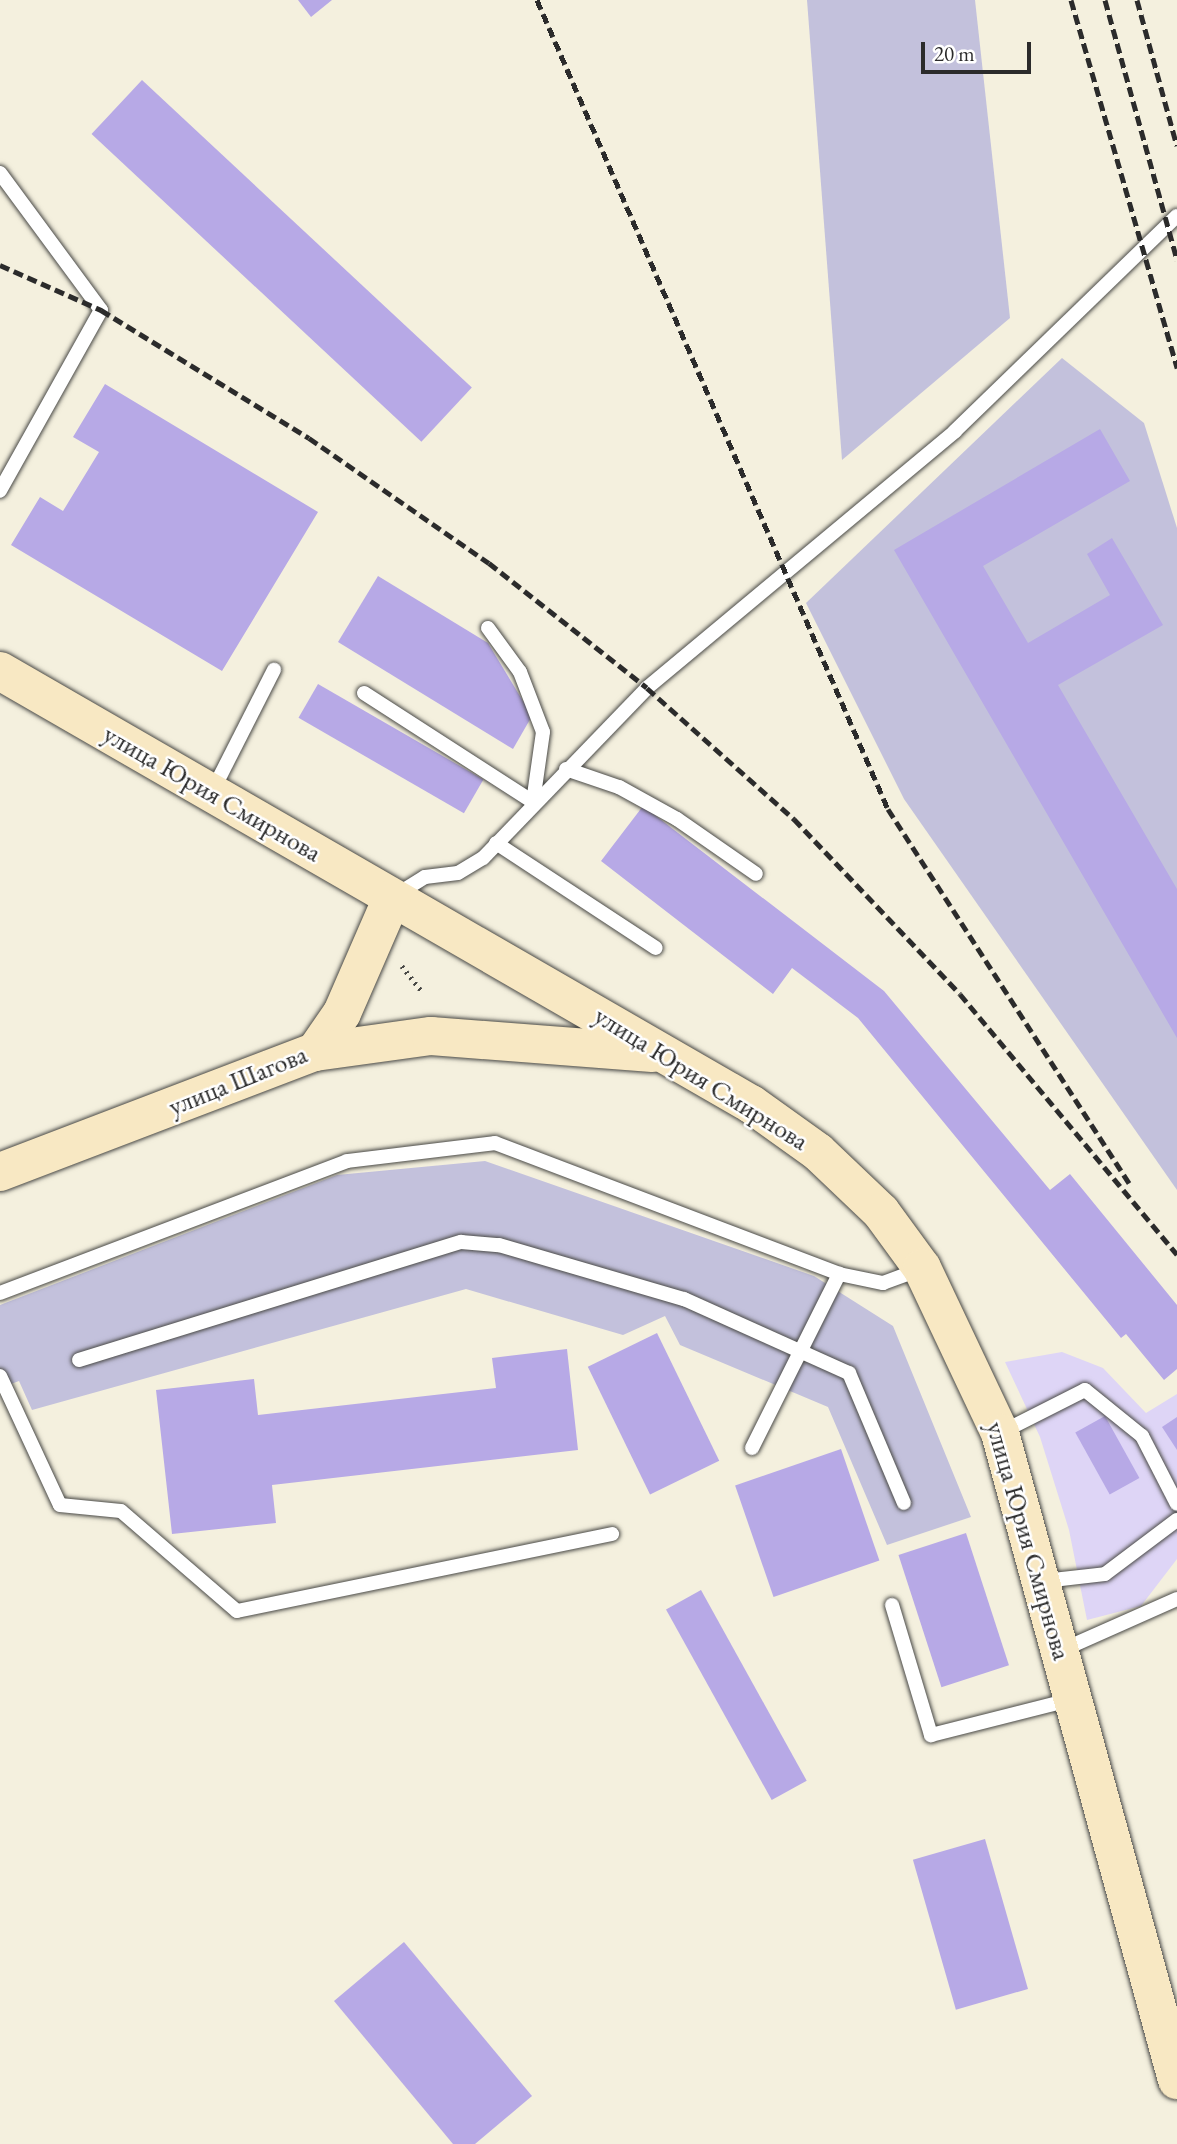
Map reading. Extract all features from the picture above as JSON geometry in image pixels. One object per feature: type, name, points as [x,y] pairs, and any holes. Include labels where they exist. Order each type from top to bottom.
[{"type":"main road","name":"улица Юрия Смирнова","points":[[0,671],[668,1055],[818,1152],[881,1212],[922,1268],[1000,1433],[1177,2080]]},
{"type":"main road","name":"улица Шагова","points":[[0,1172],[315,1052],[342,1013],[392,898]]},
{"type":"main road","points":[[315,1052],[431,1036],[668,1055]]},
{"type":"lane","points":[[0,173],[101,310],[0,491]]},
{"type":"lane","points":[[392,898],[425,877],[458,873],[496,843],[566,769],[694,646],[955,431],[1177,216]]},
{"type":"lane","points":[[488,628],[520,672],[543,732],[533,802]]},
{"type":"lane","points":[[211,794],[274,670]]},
{"type":"lane","points":[[364,693],[533,802]]},
{"type":"lane","points":[[566,769],[619,787],[677,818],[756,874]]},
{"type":"lane","points":[[496,843],[656,948]]},
{"type":"lane","points":[[0,1293],[346,1161],[495,1143],[839,1273],[883,1283],[922,1268]]},
{"type":"lane","points":[[79,1360],[461,1242],[499,1245],[684,1299],[802,1347],[849,1373],[904,1503]]},
{"type":"lane","points":[[752,1448],[839,1273]]},
{"type":"lane","points":[[0,1376],[60,1505],[121,1511],[237,1611],[612,1534]]},
{"type":"lane","points":[[1000,1433],[1085,1390],[1142,1436],[1177,1504]]},
{"type":"lane","points":[[1042,1581],[1105,1574],[1177,1520]]},
{"type":"lane","points":[[1061,1650],[1177,1599]]},
{"type":"lane","points":[[892,1605],[931,1735],[1074,1698]]},
{"type":"path","points":[[393,959],[421,990]]},
{"type":"shaded area","points":[[807,0],[975,0],[1010,318],[842,460]]},
{"type":"shaded area","points":[[1062,358],[1144,423],[1177,528],[1177,1190],[904,799],[806,603]]},
{"type":"shaded area","points":[[485,1161],[814,1276],[893,1326],[971,1517],[887,1545],[828,1407],[680,1345],[665,1316],[623,1335],[466,1289],[32,1410],[19,1381],[0,1388],[0,1305],[337,1175]]},
{"type":"shaded area","points":[[1062,1352],[1103,1368],[1146,1413],[1177,1394],[1177,1559],[1141,1606],[1087,1620],[1069,1530],[1040,1437],[1005,1362]]},
{"type":"building","points":[[298,0],[332,0],[311,17]]},
{"type":"building","points":[[142,80],[472,388],[421,442],[92,134]]},
{"type":"building","points":[[105,384],[318,512],[222,671],[11,545],[40,497],[63,511],[99,452],[73,437]]},
{"type":"building","points":[[1100,429],[1130,481],[983,566],[1028,643],[1110,595],[1087,554],[1112,538],[1163,625],[1058,685],[1177,889],[1177,1038],[894,550]]},
{"type":"building","points":[[378,576],[488,643],[532,716],[513,749],[338,642]]},
{"type":"building","points":[[318,684],[483,780],[464,813],[298,718]]},
{"type":"building","points":[[643,806],[884,991],[1050,1190],[1070,1174],[1177,1305],[1177,1369],[1164,1380],[1126,1334],[1121,1338],[858,1018],[792,968],[773,994],[601,861]]},
{"type":"building","points":[[657,1333],[719,1461],[650,1494],[588,1367]]},
{"type":"building","points":[[567,1349],[578,1450],[272,1485],[276,1523],[172,1534],[156,1390],[254,1379],[258,1415],[496,1388],[492,1358]]},
{"type":"building","points":[[1105,1416],[1139,1478],[1110,1495],[1075,1432]]},
{"type":"building","points":[[1177,1417],[1177,1450],[1162,1427]]},
{"type":"building","points":[[841,1449],[879,1561],[774,1597],[735,1485]]},
{"type":"building","points":[[966,1533],[1009,1665],[941,1687],[898,1555]]},
{"type":"building","points":[[701,1590],[807,1781],[772,1800],[666,1609]]},
{"type":"building","points":[[985,1839],[1028,1989],[956,2010],[913,1860]]},
{"type":"building","points":[[404,1942],[532,2096],[475,2144],[453,2144],[334,2001]]},
{"type":"railway","points":[[537,0],[888,809],[1131,1186]]},
{"type":"railway","points":[[1071,0],[1177,368]]},
{"type":"railway","points":[[1105,0],[1177,260]]},
{"type":"railway","points":[[1137,0],[1177,146]]},
{"type":"railway","points":[[0,265],[101,310],[309,438],[489,563],[647,688],[794,819],[960,994],[1177,1254]]}]
